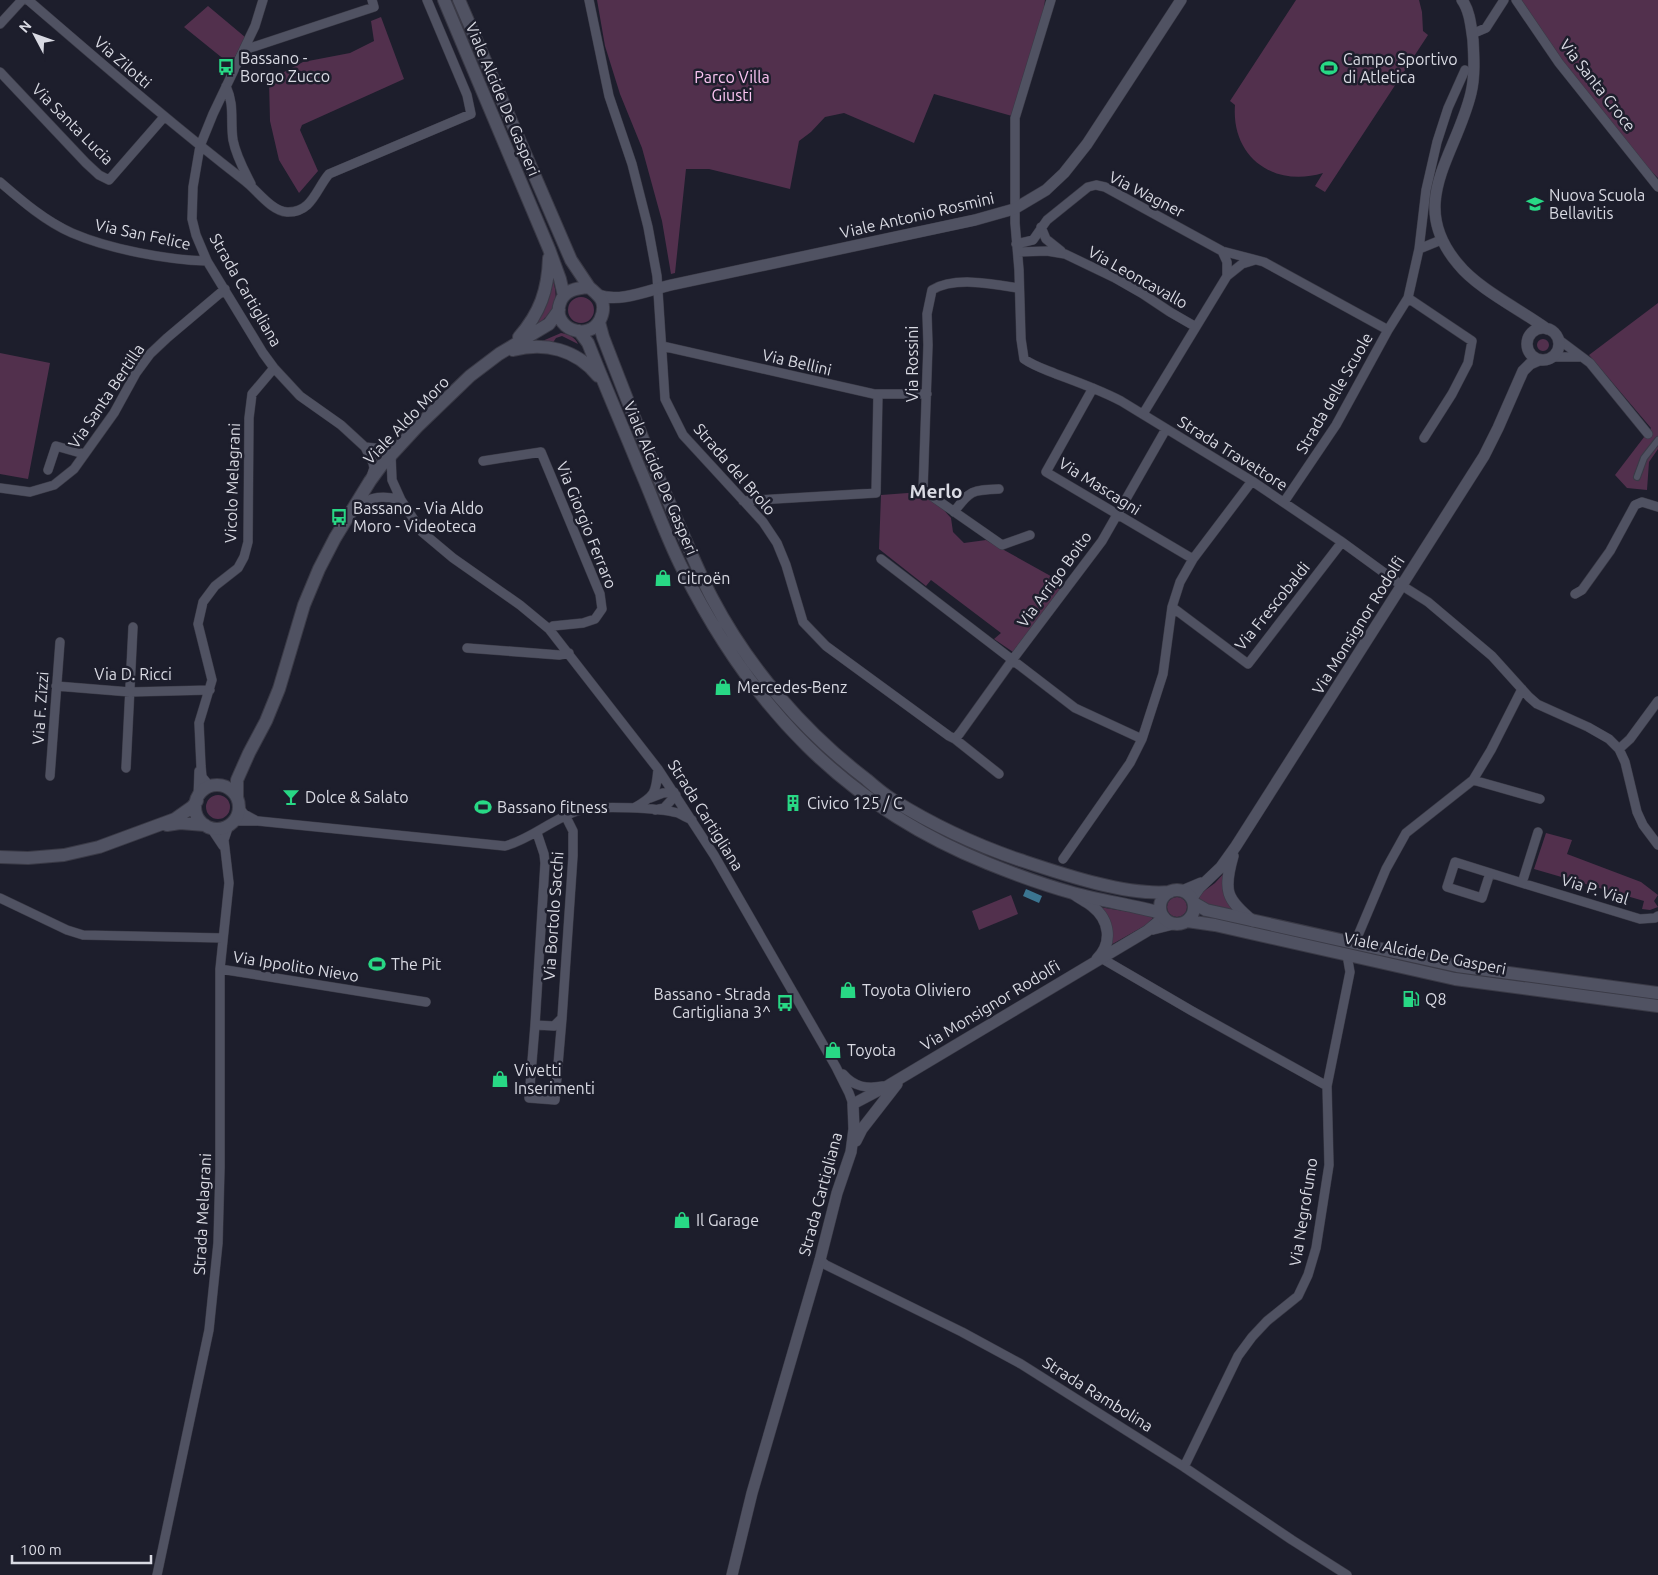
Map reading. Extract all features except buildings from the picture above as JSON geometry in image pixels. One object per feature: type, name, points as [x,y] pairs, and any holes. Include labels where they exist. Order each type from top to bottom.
[{"type":"main road","name":"Viale Alcide De Gasperi","points":[[444,0],[549,249],[564,296]]},
{"type":"main road","name":"Viale Alcide De Gasperi","points":[[459,0],[571,260],[580,277],[593,291],[603,308],[601,319],[603,337],[646,449],[712,598],[758,670],[809,730],[844,763],[891,799],[953,833],[994,851],[1100,884],[1184,896],[1206,910],[1457,966],[1658,993]]},
{"type":"main road","points":[[510,347],[529,326],[542,301],[548,280],[549,249]]},
{"type":"main road","points":[[559,310],[564,296],[573,289],[593,291]]},
{"type":"main road","name":"Viale Alcide De Gasperi","points":[[559,310],[561,320],[588,342],[681,568],[718,635],[747,678],[788,728],[834,773],[886,811],[944,844],[987,863],[1071,892],[1183,923],[1187,921],[1215,925],[1455,978],[1658,1006]]},
{"type":"main road","name":"Viale Aldo Moro","points":[[160,826],[180,822],[220,829],[232,823],[237,817],[237,780],[266,721],[279,689],[304,605],[319,569],[370,482],[395,451],[446,399],[499,354],[549,324],[559,310]]},
{"type":"main road","points":[[574,330],[589,330],[601,319]]},
{"type":"main road","name":"Viale Aldo Moro","points":[[538,331],[550,328],[574,330]]},
{"type":"main road","points":[[499,354],[525,347],[539,346],[552,348],[569,353],[586,364],[603,382]]},
{"type":"main road","name":"Viale Aldo Moro","points":[[0,857],[28,858],[64,855],[99,847],[160,826],[175,819],[192,807],[207,788],[216,786],[249,753]]},
{"type":"main road","points":[[216,786],[232,791],[238,802]]},
{"type":"main road","points":[[197,799],[196,812],[198,817],[208,827]]},
{"type":"main road","points":[[1166,918],[1160,908],[1163,898],[1184,896],[1193,913],[1187,921]]},
{"type":"street","points":[[0,24],[22,0]]},
{"type":"street","name":"Via Zilotti","points":[[28,0],[164,117],[273,206],[285,212],[298,211],[305,207],[315,197],[321,184],[329,174],[471,114],[467,95],[427,0]]},
{"type":"street","name":"Strada Cartigliana","points":[[263,0],[255,26],[200,146],[193,187],[192,219],[196,235],[207,261],[263,353],[300,396],[341,425],[364,447],[374,468],[370,482]]},
{"type":"street","points":[[244,50],[374,7],[372,0]]},
{"type":"street","name":"Strada del Brolo","points":[[589,0],[609,96],[632,164],[648,227],[658,288],[665,399],[674,418],[684,435],[763,522],[777,543],[786,564],[803,622],[821,641],[955,739],[998,774]]},
{"type":"street","name":"Strada Travettore","points":[[1051,0],[1014,118],[1014,209],[1021,339],[1024,359],[1040,368],[1121,401],[1252,481],[1428,602],[1492,656],[1537,704],[1600,733],[1618,749],[1627,769],[1639,817],[1647,832],[1658,845]]},
{"type":"street","name":"Viale Antonio Rosmini","points":[[593,291],[611,298],[622,297],[975,220],[1014,209],[1046,190],[1073,163],[1180,0]]},
{"type":"street","points":[[1462,0],[1468,12],[1472,34],[1474,81],[1467,107],[1437,183],[1434,202],[1441,240],[1454,260],[1466,273],[1552,331],[1558,340],[1590,363],[1648,434],[1657,442],[1644,458],[1637,477]]},
{"type":"street","points":[[1472,34],[1486,28],[1504,0]]},
{"type":"street","name":"Via Santa Croce","points":[[1516,0],[1559,63],[1658,187]]},
{"type":"street","name":"Strada delle Scuole","points":[[1284,502],[1336,425],[1388,330],[1408,298],[1419,249],[1426,190],[1436,147],[1448,108],[1465,70]]},
{"type":"street","name":"Via Santa Lucia","points":[[0,72],[86,163],[99,175],[110,180],[164,117]]},
{"type":"street","points":[[226,86],[232,98],[233,140],[240,162],[252,187]]},
{"type":"street","points":[[1436,147],[1442,145],[1452,146]]},
{"type":"street","name":"Via San Felice","points":[[0,182],[49,221],[72,233],[110,246],[185,260],[207,261]]},
{"type":"street","name":"Via Wagner","points":[[1017,248],[1033,240],[1041,227],[1088,187],[1096,184],[1105,187],[1222,251],[1257,260],[1388,330]]},
{"type":"street","name":"Via Leoncavallo","points":[[1041,227],[1046,240],[1066,254],[1115,278],[1196,326]]},
{"type":"street","points":[[1419,249],[1441,240]]},
{"type":"street","name":"Via Leoncavallo","points":[[1017,248],[1066,254]]},
{"type":"street","points":[[1222,251],[1227,262],[1227,276]]},
{"type":"street","name":"Via Leoncavallo","points":[[1143,414],[1227,276],[1242,264],[1257,260]]},
{"type":"street","name":"Via Rossini","points":[[1018,288],[977,282],[961,283],[932,290],[927,314],[927,394],[923,490],[1002,545],[1030,535]]},
{"type":"street","name":"Via Santa Bertilla","points":[[0,488],[30,492],[54,485],[74,469],[114,413],[136,373],[150,354],[225,290]]},
{"type":"street","name":"Viale Antonio Rosmini","points":[[601,319],[608,308],[622,297]]},
{"type":"street","points":[[1408,298],[1472,341],[1468,363],[1424,438]]},
{"type":"street","name":"Via Monsignor Rodolfi","points":[[1184,896],[1199,888],[1210,879],[1236,846],[1484,456],[1498,428],[1528,350],[1529,330],[1525,314]]},
{"type":"street","points":[[1528,338],[1536,330],[1547,329]]},
{"type":"street","points":[[1553,357],[1558,349],[1558,340]]},
{"type":"street","name":"Via Bellini","points":[[662,346],[878,394],[927,394]]},
{"type":"street","points":[[1528,350],[1534,358],[1539,360]]},
{"type":"street","points":[[1553,357],[1581,357]]},
{"type":"street","name":"Via Monsignor Rodolfi","points":[[1518,379],[1522,371],[1530,364],[1553,357]]},
{"type":"street","name":"Vicolo Melagrani","points":[[216,786],[207,783],[202,777],[199,723],[212,680],[198,624],[203,602],[215,586],[238,568],[244,556],[248,542],[249,418],[252,394],[274,368]]},
{"type":"street","name":"Via Mascagni","points":[[1093,388],[1046,472],[1193,559]]},
{"type":"street","points":[[743,501],[876,493],[878,394]]},
{"type":"street","name":"Via Arrigo Boito","points":[[955,739],[1102,541],[1166,429]]},
{"type":"street","points":[[48,470],[56,446],[84,454]]},
{"type":"street","points":[[364,447],[395,451]]},
{"type":"street","name":"Strada Cartigliana","points":[[395,451],[392,480],[400,500],[422,532],[549,628],[658,768],[692,820],[849,1092],[854,1129],[851,1152],[837,1194],[820,1260],[752,1493],[732,1575]]},
{"type":"street","name":"Via Giorgio Ferraro","points":[[483,461],[541,452],[600,594],[602,609],[595,619],[583,623],[549,628]]},
{"type":"street","points":[[1063,859],[1130,763],[1142,739],[1163,674],[1172,607],[1180,582],[1193,559],[1252,481]]},
{"type":"street","points":[[954,512],[966,496],[975,490],[999,489]]},
{"type":"street","points":[[353,510],[366,500],[372,498],[388,497],[400,500]]},
{"type":"street","points":[[1575,594],[1582,590],[1610,551],[1634,505],[1642,502],[1658,507]]},
{"type":"street","name":"Via Frescobaldi","points":[[1172,607],[1248,664],[1342,542]]},
{"type":"street","points":[[881,559],[1075,708],[1142,739]]},
{"type":"street","points":[[126,768],[133,627]]},
{"type":"street","name":"Via F. Zizzi","points":[[50,776],[60,642]]},
{"type":"street","points":[[468,648],[559,655],[569,653]]},
{"type":"street","name":"Via D. Ricci","points":[[56,686],[130,692],[210,690]]},
{"type":"street","points":[[1359,933],[1386,869],[1406,833],[1473,780],[1491,750],[1522,689]]},
{"type":"street","points":[[1618,749],[1630,739],[1658,701]]},
{"type":"street","name":"Vicolo Melagrani","points":[[197,799],[198,775],[201,766]]},
{"type":"street","points":[[649,799],[657,782],[658,768]]},
{"type":"street","points":[[1473,780],[1540,799]]},
{"type":"street","points":[[654,810],[664,808],[675,793]]},
{"type":"street","name":"Via Bortolo Sacchi","points":[[634,808],[655,795],[675,793]]},
{"type":"street","points":[[238,802],[249,818],[258,821]]},
{"type":"street","name":"Via Bortolo Sacchi","points":[[232,823],[258,821],[505,846],[526,839],[566,816],[581,810],[634,808],[677,813],[692,820]]},
{"type":"street","name":"Via Bortolo Sacchi","points":[[537,832],[545,863],[529,1098],[555,1100],[562,1018],[573,831],[566,816]]},
{"type":"street","name":"Strada Melagrani","points":[[157,1575],[209,1330],[218,1243],[220,969],[229,883],[225,834],[232,823]]},
{"type":"street","name":"Strada Melagrani","points":[[208,827],[219,838],[225,850]]},
{"type":"street","points":[[1522,883],[1538,832]]},
{"type":"street","points":[[1236,846],[1227,884],[1229,897],[1236,907],[1253,921]]},
{"type":"street","name":"Via P. Vial","points":[[1490,873],[1482,898],[1447,887],[1455,862],[1640,919],[1658,916]]},
{"type":"street","name":"Via Monsignor Rodolfi","points":[[1071,892],[1093,906],[1105,920],[1108,933],[1107,943],[1096,961]]},
{"type":"street","points":[[0,898],[67,930],[83,935],[223,938]]},
{"type":"street","name":"Via Monsignor Rodolfi","points":[[852,1104],[903,1077],[1166,918]]},
{"type":"street","name":"Via Negrofumo","points":[[1184,1467],[1238,1356],[1267,1321],[1298,1296],[1308,1276],[1316,1248],[1329,1165],[1327,1086],[1350,972],[1347,955]]},
{"type":"street","points":[[1096,961],[1192,1011],[1327,1086]]},
{"type":"street","name":"Via Ippolito Nievo","points":[[220,969],[426,1002]]},
{"type":"street","points":[[535,1025],[554,1026],[562,1018]]},
{"type":"street","points":[[836,1067],[847,1080],[860,1086],[871,1088],[889,1085]]},
{"type":"street","points":[[851,1152],[862,1129],[878,1106],[903,1077]]},
{"type":"street","name":"Strada Rambolina","points":[[820,1260],[826,1265],[1000,1352],[1049,1381],[1184,1467],[1347,1575]]},
{"type":"green space","name":"Parco Villa Giusti","points":[[597,0],[1045,0],[1043,16],[1012,116],[934,94],[914,143],[844,113],[825,117],[811,132],[799,141],[790,189],[709,169],[686,169],[675,273],[671,274],[662,221],[642,148],[620,94],[605,46]]},
{"type":"green space","name":"Campo Sportivo di Atletica","points":[[1296,0],[1419,0],[1423,31],[1428,35],[1325,192],[1315,186],[1323,173],[1305,177],[1288,176],[1273,172],[1259,164],[1248,153],[1240,140],[1236,123],[1235,105],[1230,101]]},
{"type":"green space","points":[[1519,0],[1658,0],[1658,178],[1644,164],[1583,89]]},
{"type":"green space","points":[[208,6],[245,37],[231,65],[184,27]]},
{"type":"green space","points":[[381,17],[404,79],[302,125],[300,130],[318,171],[299,193],[279,160],[270,121],[269,80],[303,62],[350,53],[374,41],[371,21]]},
{"type":"green space","points":[[552,278],[556,294],[553,307],[545,318],[532,328]]},
{"type":"green space","points":[[581,297],[590,301],[594,310],[590,319],[581,323],[572,319],[568,310],[572,301]]},
{"type":"green space","points":[[1658,303],[1658,449],[1649,462],[1647,490],[1627,488],[1615,475],[1651,428],[1589,355]]},
{"type":"green space","points":[[561,333],[571,336],[578,344],[562,336],[556,338],[552,344],[540,342]]},
{"type":"green space","points":[[1541,339],[1545,339],[1549,345],[1545,351],[1541,351],[1537,347],[1537,343]]},
{"type":"green space","points":[[0,353],[50,363],[28,479],[0,474]]},
{"type":"green space","points":[[921,492],[941,507],[951,518],[953,532],[964,543],[986,540],[1065,584],[1013,652],[994,639],[1001,633],[931,580],[926,586],[879,549],[881,495]]},
{"type":"green space","points":[[218,795],[226,799],[230,807],[226,815],[218,819],[210,815],[206,807],[210,799]]},
{"type":"green space","points":[[1546,833],[1572,840],[1567,854],[1641,882],[1658,895],[1654,901],[1658,907],[1650,910],[1642,909],[1644,901],[1534,869]]},
{"type":"green space","points":[[1225,872],[1235,911],[1198,903],[1196,897],[1215,883]]},
{"type":"green space","points":[[1011,895],[1018,914],[979,930],[972,911]]},
{"type":"green space","points":[[1177,897],[1184,900],[1187,907],[1184,914],[1177,917],[1170,914],[1167,907],[1170,900]]},
{"type":"green space","points":[[1099,907],[1149,915],[1153,918],[1146,925],[1109,946]]},
{"type":"water","points":[[1026,889],[1042,896],[1039,903],[1023,896]]},
{"type":"place","name":"Bassano - Borgo Zucco","points":[[226,67]]},
{"type":"place","name":"Campo Sportivo di Atletica","points":[[1329,68]]},
{"type":"place","name":"Nuova Scuola Bellavitis","points":[[1535,204]]},
{"type":"place","name":"Bassano - Via Aldo Moro - Videoteca","points":[[339,517]]},
{"type":"place","name":"Citroën","points":[[663,578]]},
{"type":"place","name":"Mercedes-Benz","points":[[723,687]]},
{"type":"place","name":"Dolce & Salato","points":[[291,797]]},
{"type":"place","name":"Civico 125 / C","points":[[793,803]]},
{"type":"place","name":"Bassano fitness","points":[[483,807]]},
{"type":"place","name":"The Pit","points":[[377,964]]},
{"type":"place","name":"Toyota Oliviero","points":[[848,990]]},
{"type":"place","name":"Q8","points":[[1411,999]]},
{"type":"place","name":"Bassano - Strada Cartigliana 3^","points":[[785,1003]]},
{"type":"place","name":"Toyota","points":[[833,1050]]},
{"type":"place","name":"Vivetti Inserimenti","points":[[500,1079]]},
{"type":"place","name":"Il Garage","points":[[682,1220]]},
{"type":"district","name":"Merlo","points":[[936,491]]}]
